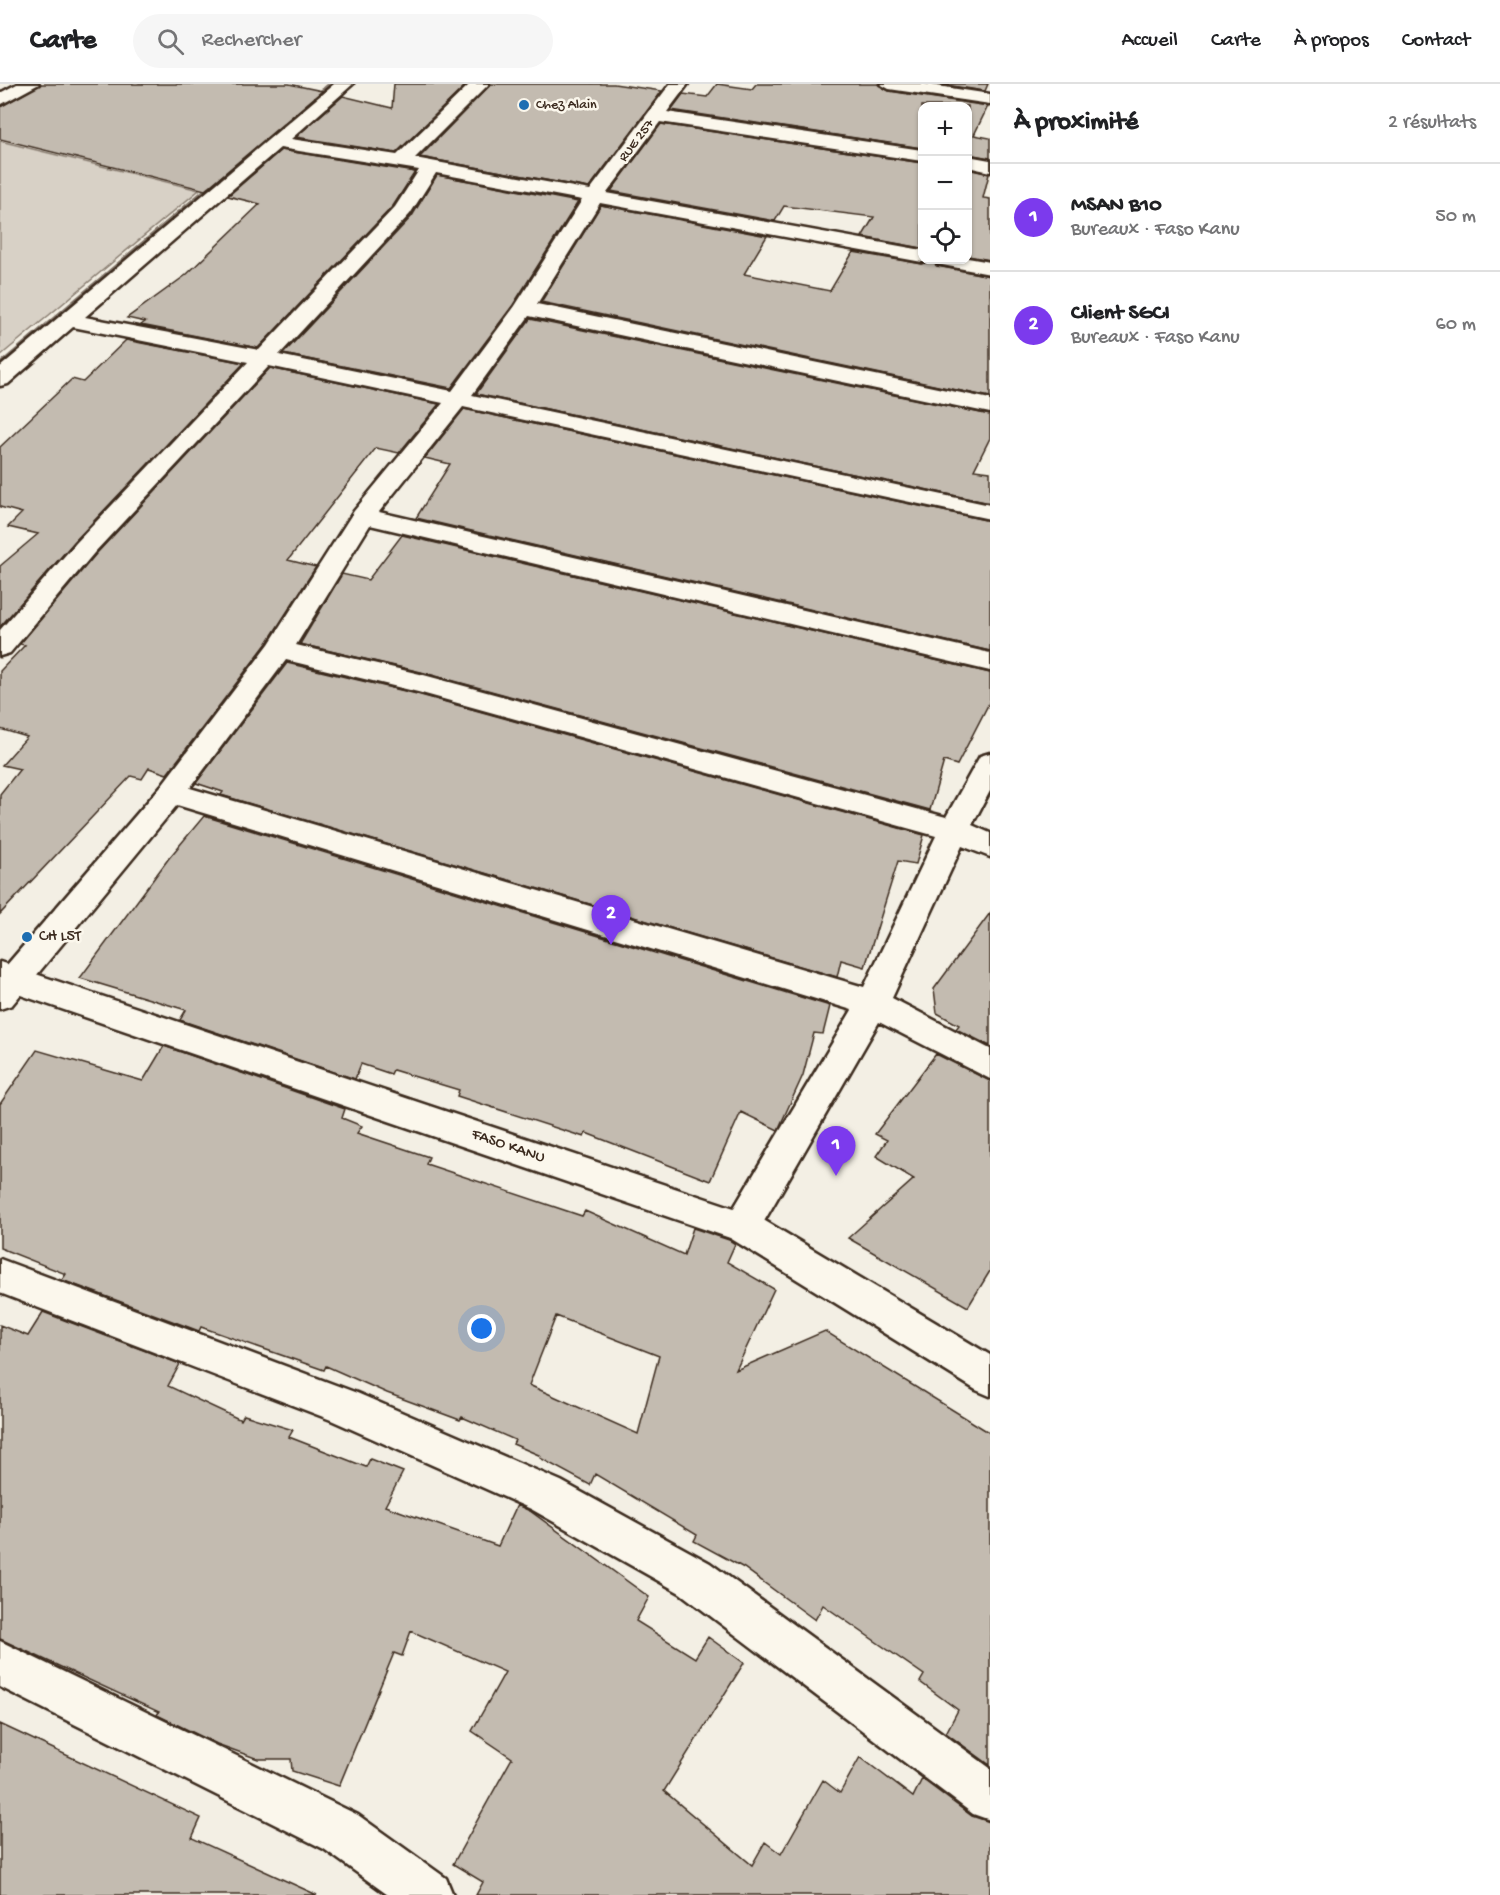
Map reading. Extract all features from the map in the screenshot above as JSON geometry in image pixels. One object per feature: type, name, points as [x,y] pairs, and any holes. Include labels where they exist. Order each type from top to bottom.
[{"type":"street","points":[[0,99],[30,84]]},
{"type":"street","points":[[0,379],[345,84]]},
{"type":"street","points":[[401,161],[480,84]]},
{"type":"street","name":"RUE 257","points":[[4,983],[171,793],[279,650],[363,516],[457,400],[524,308],[594,197],[679,84]]},
{"type":"street","points":[[889,84],[990,99]]},
{"type":"street","points":[[656,116],[918,154]]},
{"type":"street","points":[[276,142],[401,161],[918,255]]},
{"type":"street","points":[[972,163],[990,166]]},
{"type":"street","points":[[0,647],[85,548],[403,210],[430,167]]},
{"type":"street","points":[[967,264],[990,268]]},
{"type":"street","points":[[524,308],[990,406]]},
{"type":"street","points":[[68,320],[264,358],[990,512]]},
{"type":"street","points":[[363,516],[990,662]]},
{"type":"street","points":[[279,650],[420,683],[954,830],[990,846]]},
{"type":"street","points":[[742,1226],[873,1003],[954,830],[990,763]]},
{"type":"street","points":[[171,793],[873,1003],[990,1065]]},
{"type":"street","name":"FASO KANU","points":[[4,983],[742,1226],[990,1377]]},
{"type":"street","points":[[0,1275],[343,1406],[546,1495],[695,1578],[990,1797]]},
{"type":"street","points":[[0,1663],[341,1832],[429,1895]]},
{"type":"shaded area","points":[[0,141],[199,190],[0,356]]},
{"type":"building","points":[[41,84],[289,84],[322,91],[205,190],[0,139],[0,107]]},
{"type":"building","points":[[394,84],[467,84],[396,153],[296,137],[343,96],[392,108]]},
{"type":"building","points":[[491,84],[614,84],[662,91],[589,188],[420,157]]},
{"type":"building","points":[[717,84],[752,89],[756,84],[878,84],[889,91],[962,102],[918,102],[918,147],[671,110],[683,94],[707,97]]},
{"type":"building","points":[[939,84],[988,84],[985,91]]},
{"type":"building","points":[[972,104],[988,106],[974,135],[990,138],[990,158],[972,155]]},
{"type":"building","points":[[661,124],[918,162],[918,247],[862,237],[874,217],[784,206],[775,221],[611,191]]},
{"type":"building","points":[[281,150],[415,172],[393,206],[258,348],[141,325],[145,322],[127,318],[186,275],[260,204],[228,196]]},
{"type":"building","points":[[972,170],[989,174],[983,198],[990,199],[990,260],[972,257]]},
{"type":"building","points":[[437,175],[578,202],[513,305],[451,388],[283,354],[412,216]]},
{"type":"building","points":[[601,205],[767,236],[744,274],[830,291],[853,252],[918,264],[935,264],[990,276],[990,397],[541,302]]},
{"type":"building","points":[[530,319],[990,415],[990,438],[974,470],[990,472],[990,503],[476,394]]},
{"type":"building","points":[[126,340],[244,363],[74,542],[0,627],[0,566],[38,534],[8,527],[22,513],[0,507],[0,447],[72,379],[83,382]]},
{"type":"building","points":[[270,368],[439,404],[399,453],[376,448],[288,560],[316,567],[267,643],[167,774],[149,768],[142,779],[131,776],[0,914],[0,794],[20,769],[2,765],[27,737],[0,729],[0,671],[25,645],[20,644],[96,554]]},
{"type":"building","points":[[464,409],[990,521],[990,651],[416,518],[450,464],[425,458]]},
{"type":"building","points":[[402,535],[990,673],[990,701],[957,765],[944,761],[930,810],[421,672],[300,644],[342,574],[368,580]]},
{"type":"building","points":[[287,663],[417,694],[924,835],[916,864],[898,861],[865,967],[841,960],[837,977],[221,795],[223,792],[196,783]]},
{"type":"building","points":[[204,816],[830,1006],[823,1034],[814,1033],[803,1075],[778,1130],[741,1112],[710,1181],[586,1133],[584,1137],[457,1096],[459,1090],[393,1070],[391,1074],[361,1064],[355,1079],[180,1020],[186,1010],[80,978],[169,858]]},
{"type":"building","points":[[990,913],[990,1046],[956,1029],[959,1025],[937,1013],[934,989]]},
{"type":"building","points":[[164,1046],[345,1109],[342,1118],[362,1126],[357,1133],[429,1157],[426,1164],[582,1216],[585,1211],[684,1255],[693,1228],[729,1240],[735,1244],[727,1262],[774,1289],[736,1370],[825,1331],[990,1433],[990,1765],[946,1733],[958,1710],[920,1682],[924,1675],[823,1605],[815,1620],[744,1568],[694,1541],[697,1535],[595,1474],[590,1485],[540,1458],[541,1456],[513,1444],[515,1440],[462,1417],[460,1420],[387,1393],[326,1366],[324,1370],[201,1327],[199,1331],[62,1280],[66,1274],[0,1248],[0,1104],[37,1050],[143,1081]],"holes":[[[556,1316],[659,1356],[638,1434],[529,1385]]]},
{"type":"building","points":[[936,1054],[990,1081],[990,1271],[968,1307],[848,1238],[914,1179],[876,1156],[887,1140],[875,1134]]},
{"type":"building","points":[[43,1312],[180,1364],[168,1386],[241,1420],[244,1415],[293,1430],[289,1437],[366,1467],[370,1459],[403,1472],[385,1506],[498,1546],[517,1505],[530,1511],[649,1597],[636,1621],[695,1658],[708,1637],[744,1663],[664,1791],[752,1865],[765,1842],[781,1854],[823,1780],[840,1793],[860,1757],[913,1797],[922,1779],[972,1816],[990,1822],[990,1895],[476,1895],[483,1882],[453,1864],[512,1758],[472,1731],[505,1672],[411,1631],[402,1656],[394,1653],[339,1786],[292,1771],[291,1759],[258,1759],[217,1744],[157,1715],[159,1712],[0,1639],[0,1325],[28,1336]]},
{"type":"building","points":[[0,1724],[201,1818],[192,1838],[317,1895],[0,1895]]},
{"type":"waterway","points":[[0,367],[331,84]]},
{"type":"place","name":"Chez Alain","points":[[524,105]]},
{"type":"place","name":"CH L5T","points":[[27,937]]},
{"type":"place","name":"Client SGCI","points":[[611,945]]},
{"type":"place","name":"MSAN B10","points":[[836,1176]]}]
